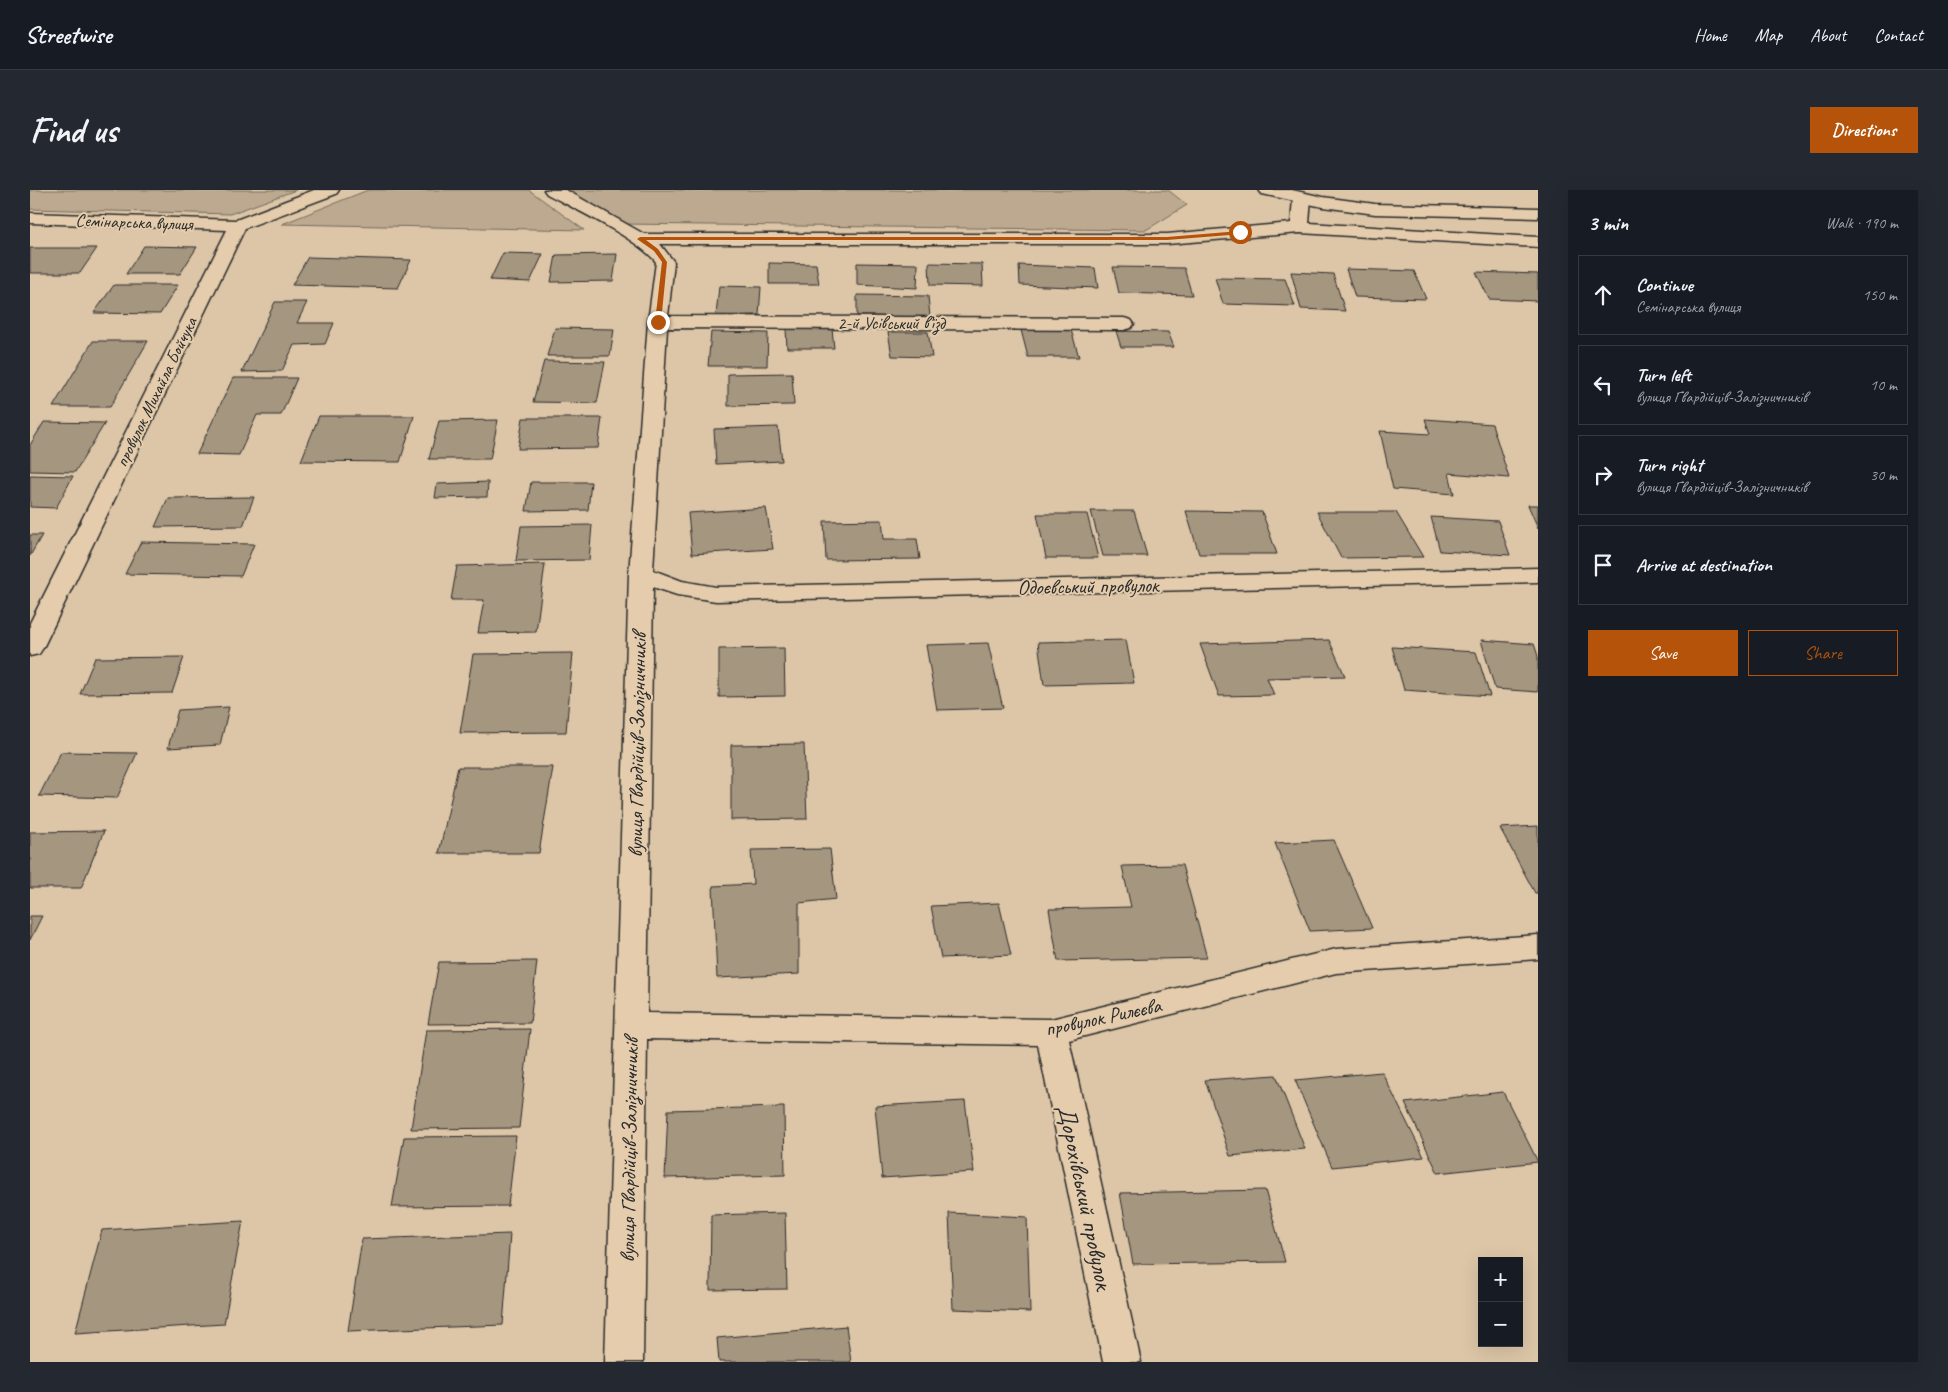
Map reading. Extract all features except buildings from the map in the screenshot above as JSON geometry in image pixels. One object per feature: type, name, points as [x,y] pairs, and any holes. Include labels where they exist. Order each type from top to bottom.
[{"type":"street","points":[[238,225],[330,190]]},
{"type":"street","name":"вулиця Гвардійців-Залізничників","points":[[553,190],[640,239],[656,250],[665,262],[658,322],[641,574],[624,1362]]},
{"type":"street","points":[[1268,190],[1302,198],[1375,209],[1538,213]]},
{"type":"street","points":[[1300,228],[1302,198]]},
{"type":"street","name":"Семінарська вулиця","points":[[30,218],[238,225]]},
{"type":"street","name":"провулок Михайла Бойчука","points":[[30,648],[36,624],[238,225]]},
{"type":"street","points":[[640,239],[1167,239],[1300,228],[1538,242]]},
{"type":"street","name":"2-й Усівський в’їзд","points":[[658,322],[1124,324]]},
{"type":"street","name":"Одоєвський провулок","points":[[641,574],[677,588],[716,594],[1538,575]]},
{"type":"street","name":"провулок Рилєєва","points":[[632,1026],[1051,1032],[1336,962],[1538,948]]},
{"type":"street","name":"Дорохівський провулок","points":[[1051,1032],[1122,1362]]},
{"type":"shaded area","points":[[30,190],[296,190],[230,214],[30,209]]},
{"type":"shaded area","points":[[368,190],[529,190],[584,230],[282,224]]},
{"type":"shaded area","points":[[563,190],[1168,190],[1187,205],[1146,230],[620,224]]},
{"type":"route","points":[[658,322],[665,262],[656,250],[640,239],[1167,239],[1240,232]]}]
